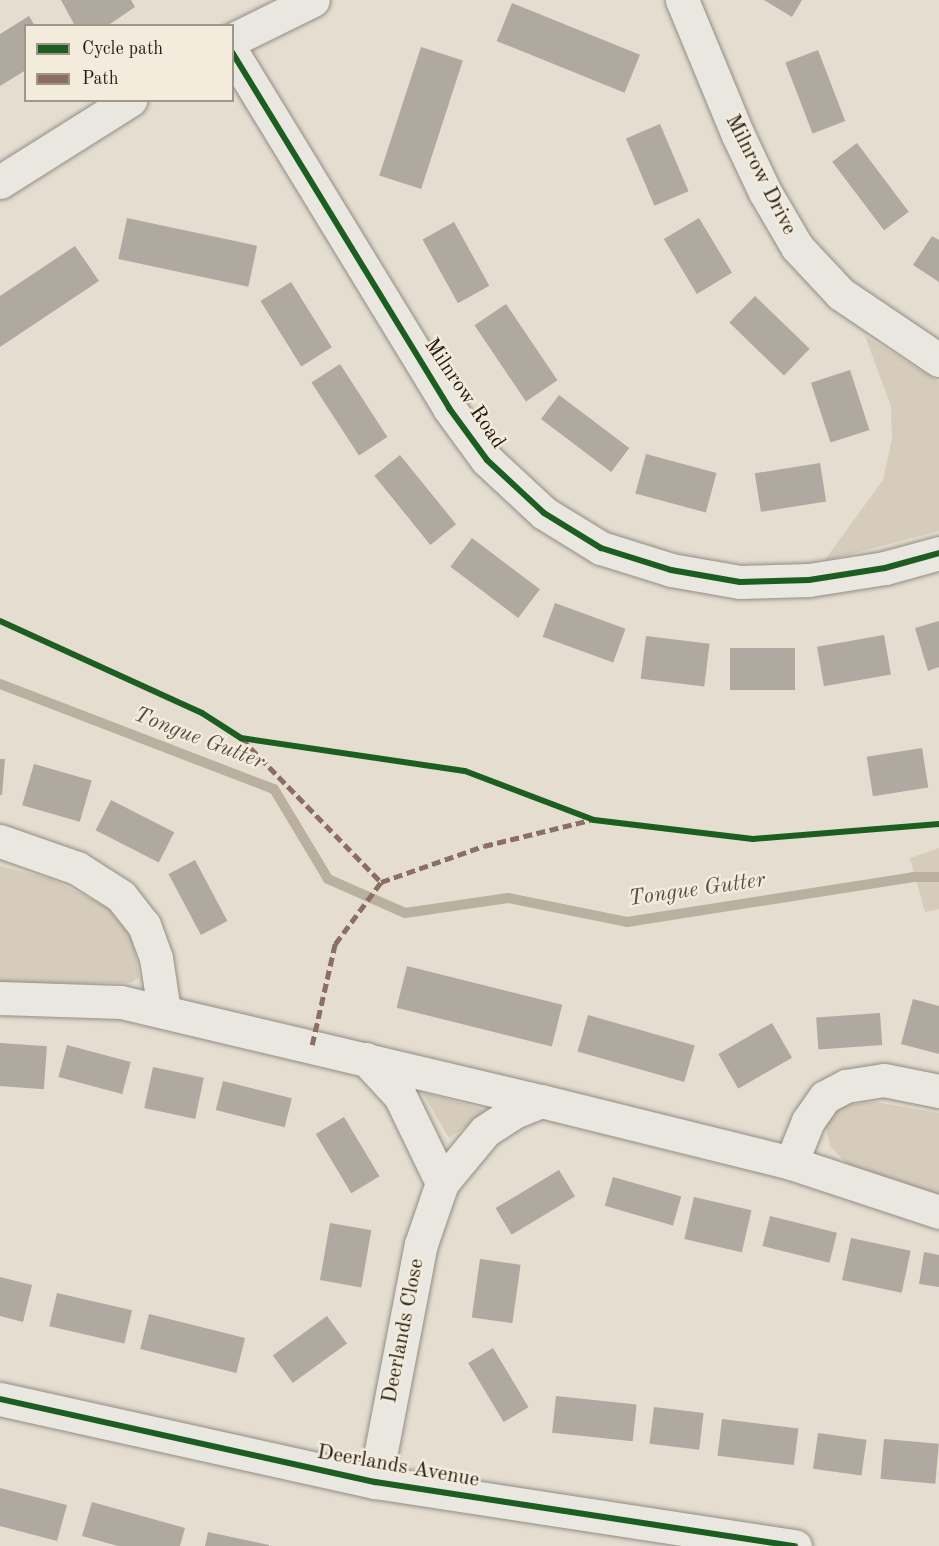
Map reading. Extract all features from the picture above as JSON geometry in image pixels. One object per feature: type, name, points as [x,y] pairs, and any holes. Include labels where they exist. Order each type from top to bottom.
[{"type":"street","points":[[234,39],[314,0]]},
{"type":"street","name":"Milnrow Drive","points":[[682,0],[738,135],[797,247],[841,294],[939,360]]},
{"type":"street","name":"Milnrow Road","points":[[234,55],[449,408],[487,460],[544,513],[602,548],[671,570],[740,582],[809,580],[864,572],[939,553]]},
{"type":"street","points":[[0,182],[127,102]]},
{"type":"street","points":[[0,841],[77,867],[121,897],[144,925],[156,958],[164,1011]]},
{"type":"street","points":[[0,998],[121,1002],[164,1011],[791,1163],[939,1212]]},
{"type":"street","points":[[366,1059],[400,1096],[442,1183]]},
{"type":"street","points":[[791,1163],[808,1121],[825,1097],[846,1086],[884,1080],[939,1091]]},
{"type":"street","name":"Deerlands Close","points":[[375,1482],[421,1244],[442,1183],[485,1131],[514,1112],[542,1101]]},
{"type":"street","name":"Deerlands Avenue","points":[[0,1399],[375,1482],[795,1546]]},
{"type":"shaded area","points":[[865,336],[939,382],[939,531],[824,561],[883,480],[892,439],[891,406]]},
{"type":"shaded area","points":[[939,848],[939,909],[925,912],[910,858]]},
{"type":"shaded area","points":[[0,866],[51,879],[107,907],[133,938],[139,977],[131,983],[0,983]]},
{"type":"shaded area","points":[[422,1092],[489,1111],[449,1138]]},
{"type":"shaded area","points":[[876,1102],[939,1113],[939,1194],[851,1168],[830,1146],[825,1122],[832,1113],[846,1105]]},
{"type":"building","points":[[61,0],[131,0],[135,7],[110,24],[74,24]]},
{"type":"building","points":[[764,0],[802,0],[792,17]]},
{"type":"building","points":[[512,3],[640,55],[625,93],[497,41]]},
{"type":"building","points":[[29,16],[34,24],[24,24],[24,71],[0,86],[0,34]]},
{"type":"building","points":[[421,47],[463,61],[421,189],[379,175]]},
{"type":"building","points":[[818,50],[845,121],[813,133],[785,63]]},
{"type":"building","points":[[660,124],[689,191],[654,206],[626,138]]},
{"type":"building","points":[[857,143],[909,212],[884,230],[832,162]]},
{"type":"building","points":[[127,218],[257,246],[248,287],[118,259]]},
{"type":"building","points":[[699,218],[732,273],[697,294],[664,239]]},
{"type":"building","points":[[454,222],[489,286],[458,303],[423,239]]},
{"type":"building","points":[[932,236],[939,240],[939,282],[913,265]]},
{"type":"building","points":[[75,246],[99,281],[0,347],[0,296]]},
{"type":"building","points":[[291,282],[332,347],[301,366],[260,301]]},
{"type":"building","points":[[755,296],[810,349],[784,375],[729,323]]},
{"type":"building","points":[[506,304],[557,380],[526,402],[474,325]]},
{"type":"building","points":[[340,364],[387,437],[359,455],[311,383]]},
{"type":"building","points":[[850,370],[869,430],[830,443],[811,383]]},
{"type":"building","points":[[559,395],[629,448],[611,472],[541,419]]},
{"type":"building","points":[[646,454],[717,473],[706,512],[635,494]]},
{"type":"building","points":[[400,455],[456,524],[430,545],[374,476]]},
{"type":"building","points":[[820,463],[826,502],[761,512],[755,473]]},
{"type":"building","points":[[472,538],[540,589],[518,618],[450,567]]},
{"type":"building","points":[[555,603],[625,629],[613,662],[543,637]]},
{"type":"building","points":[[939,621],[939,667],[928,671],[915,628]]},
{"type":"building","points":[[884,635],[891,674],[824,686],[817,647]]},
{"type":"building","points":[[646,636],[710,644],[704,686],[641,679]]},
{"type":"building","points":[[730,648],[795,648],[795,690],[730,690]]},
{"type":"building","points":[[922,748],[928,788],[873,796],[867,757]]},
{"type":"building","points":[[0,759],[5,759],[2,795],[0,795]]},
{"type":"building","points":[[34,764],[92,781],[80,822],[22,805]]},
{"type":"building","points":[[111,800],[174,832],[159,863],[96,830]]},
{"type":"building","points":[[195,860],[227,921],[201,935],[169,874]]},
{"type":"building","points":[[407,966],[562,1005],[552,1046],[397,1008]]},
{"type":"building","points":[[913,999],[939,1006],[939,1054],[901,1044]]},
{"type":"building","points":[[880,1013],[882,1045],[818,1049],[816,1017]]},
{"type":"building","points":[[588,1015],[695,1046],[684,1082],[578,1052]]},
{"type":"building","points":[[772,1023],[792,1058],[738,1089],[718,1054]]},
{"type":"building","points":[[0,1043],[47,1046],[44,1089],[0,1086]]},
{"type":"building","points":[[67,1045],[131,1062],[122,1094],[58,1077]]},
{"type":"building","points":[[153,1067],[204,1078],[195,1119],[144,1108]]},
{"type":"building","points":[[223,1081],[292,1098],[285,1127],[216,1110]]},
{"type":"building","points":[[344,1117],[380,1176],[351,1193],[316,1134]]},
{"type":"building","points":[[559,1170],[575,1197],[512,1235],[496,1208]]},
{"type":"building","points":[[613,1177],[681,1197],[673,1225],[605,1206]]},
{"type":"building","points":[[694,1197],[751,1210],[742,1252],[684,1239]]},
{"type":"building","points":[[770,1216],[837,1233],[829,1263],[763,1246]]},
{"type":"building","points":[[330,1223],[371,1230],[361,1287],[320,1280]]},
{"type":"building","points":[[851,1238],[911,1251],[902,1293],[842,1280]]},
{"type":"building","points":[[924,1252],[939,1255],[939,1287],[919,1284]]},
{"type":"building","points":[[480,1259],[521,1265],[512,1323],[472,1317]]},
{"type":"building","points":[[0,1277],[32,1285],[23,1322],[0,1316]]},
{"type":"building","points":[[57,1293],[132,1310],[124,1343],[49,1326]]},
{"type":"building","points":[[149,1314],[245,1338],[236,1373],[140,1349]]},
{"type":"building","points":[[327,1316],[347,1344],[293,1383],[273,1355]]},
{"type":"building","points":[[493,1348],[529,1407],[504,1422],[468,1363]]},
{"type":"building","points":[[556,1396],[637,1404],[633,1441],[552,1433]]},
{"type":"building","points":[[654,1407],[704,1413],[699,1450],[649,1444]]},
{"type":"building","points":[[722,1419],[798,1428],[794,1465],[717,1456]]},
{"type":"building","points":[[818,1433],[867,1440],[862,1475],[813,1469]]},
{"type":"building","points":[[884,1439],[939,1444],[935,1484],[881,1479]]},
{"type":"building","points":[[0,1488],[67,1505],[57,1541],[0,1526]]},
{"type":"building","points":[[92,1502],[185,1528],[180,1546],[118,1546],[82,1536]]},
{"type":"building","points":[[208,1532],[269,1545],[269,1546],[205,1546]]},
{"type":"waterway","name":"Tongue Gutter","points":[[0,684],[274,789],[328,879],[405,913],[508,898],[627,922],[913,877],[939,877]]},
{"type":"marked path","points":[[241,738],[381,882],[484,846],[591,820]]},
{"type":"marked path","points":[[312,1045],[335,944],[381,882]]},
{"type":"cycle path","points":[[234,55],[449,408],[487,460],[544,513],[601,548],[671,570],[740,582],[809,580],[885,568],[939,553]]},
{"type":"cycle path","points":[[0,621],[202,713],[241,738],[465,771],[594,820],[753,839],[939,824]]},
{"type":"cycle path","points":[[0,1399],[375,1482],[795,1546]]}]
